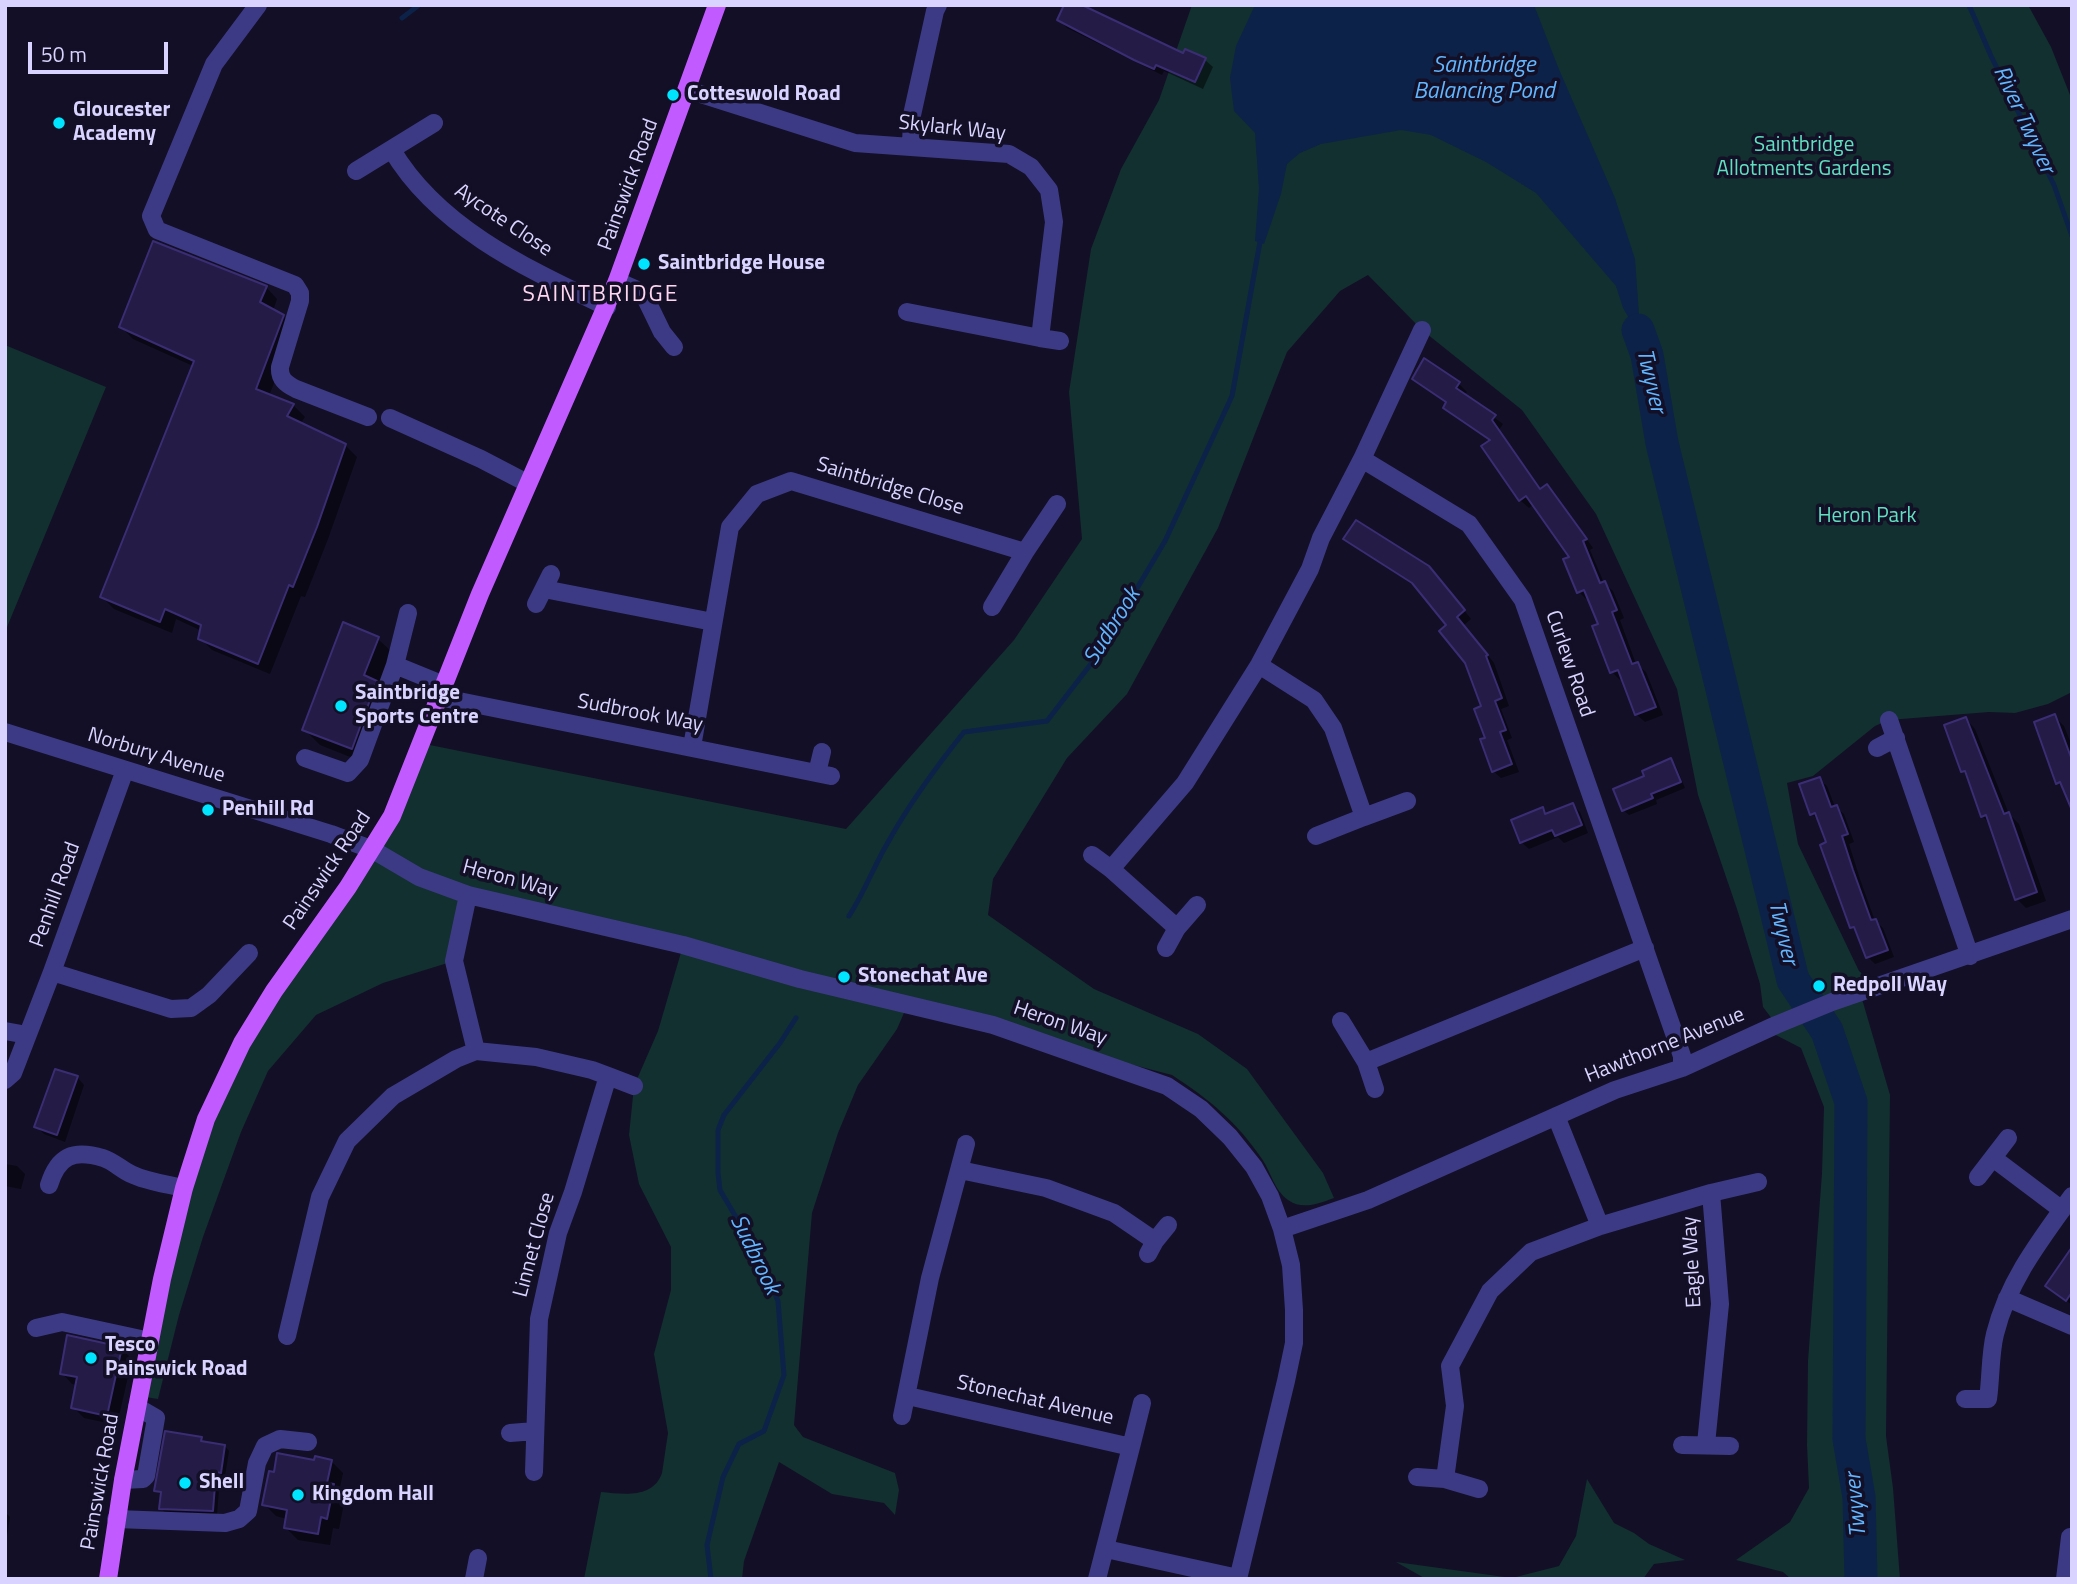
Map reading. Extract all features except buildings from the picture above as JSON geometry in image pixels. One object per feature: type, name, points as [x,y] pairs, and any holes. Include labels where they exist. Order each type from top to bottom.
[{"type":"main road","name":"Painswick Road","points":[[108,1579],[116,1518],[150,1341],[184,1188],[206,1119],[243,1043],[274,992],[373,850],[392,816],[527,483],[607,307],[717,5]]},
{"type":"street","points":[[258,5],[214,64],[151,216],[152,224],[156,230],[295,285],[300,293],[300,301],[280,367],[282,378],[286,384],[296,389],[368,417]]},
{"type":"street","points":[[911,146],[912,115],[935,11],[939,5]]},
{"type":"street","name":"Skylark Way","points":[[688,90],[856,144],[1009,155],[1031,167],[1049,190],[1054,222],[1040,338]]},
{"type":"street","points":[[356,171],[434,123]]},
{"type":"street","name":"Aycote Close","points":[[392,150],[421,190],[468,230],[526,268],[607,307]]},
{"type":"street","points":[[617,281],[635,289],[645,298],[662,332],[674,347]]},
{"type":"street","points":[[907,312],[1060,341]]},
{"type":"street","points":[[1111,869],[1185,783],[1259,665],[1310,569],[1321,538],[1362,459],[1422,330]]},
{"type":"street","points":[[390,418],[527,483]]},
{"type":"street","name":"Curlew Road","points":[[1362,459],[1469,524],[1523,600],[1682,1056],[1682,1068]]},
{"type":"street","name":"Saintbridge Close","points":[[692,747],[730,527],[757,494],[791,481],[1025,552]]},
{"type":"street","points":[[992,607],[1058,504]]},
{"type":"street","points":[[544,589],[713,622]]},
{"type":"street","points":[[305,758],[348,773],[360,760],[395,665],[408,614]]},
{"type":"street","name":"Sudbrook Way","points":[[395,665],[442,691],[824,775],[822,752]]},
{"type":"street","points":[[1259,665],[1314,700],[1333,728],[1364,817]]},
{"type":"street","points":[[1889,720],[1970,956]]},
{"type":"street","name":"Norbury Avenue","points":[[5,732],[331,834],[373,850]]},
{"type":"street","points":[[1877,748],[1896,738]]},
{"type":"street","name":"Penhill Road","points":[[5,1080],[13,1073],[125,770]]},
{"type":"street","points":[[1316,836],[1407,801]]},
{"type":"street","name":"Heron Way","points":[[373,850],[419,877],[468,895],[683,945],[800,979],[993,1025],[1167,1086],[1202,1109],[1230,1137],[1270,1196],[1291,1265],[1294,1343],[1238,1578]]},
{"type":"street","points":[[1092,855],[1177,929]]},
{"type":"street","points":[[468,895],[454,961],[476,1051]]},
{"type":"street","points":[[1166,948],[1177,929],[1197,905]]},
{"type":"street","name":"Hawthorne Avenue","points":[[1282,1229],[1368,1200],[1615,1090],[1682,1068],[1832,1002],[2072,919]]},
{"type":"street","points":[[1366,1062],[1645,948]]},
{"type":"street","points":[[52,972],[171,1009],[191,1007],[209,995],[248,953]]},
{"type":"street","points":[[1341,1021],[1366,1062],[1375,1089]]},
{"type":"street","points":[[5,1031],[27,1035]]},
{"type":"street","points":[[287,1336],[320,1197],[347,1141],[393,1096],[456,1059],[476,1051],[536,1057],[592,1070],[634,1086]]},
{"type":"street","name":"Linnet Close","points":[[534,1472],[539,1319],[558,1233],[608,1076]]},
{"type":"street","points":[[1556,1116],[1600,1226]]},
{"type":"street","points":[[1978,1177],[2008,1138]]},
{"type":"street","points":[[902,1416],[930,1278],[966,1143]]},
{"type":"street","points":[[49,1185],[54,1168],[62,1159],[80,1155],[104,1158],[133,1175],[184,1188]]},
{"type":"street","points":[[1965,1399],[1988,1399],[1995,1335],[2007,1298],[2026,1261],[2067,1203],[1993,1157]]},
{"type":"street","points":[[960,1170],[1046,1188],[1114,1213],[1151,1248],[1168,1225]]},
{"type":"street","points":[[1711,1193],[1758,1182]]},
{"type":"street","name":"Eagle Way","points":[[1445,1479],[1455,1406],[1450,1366],[1489,1291],[1531,1252],[1600,1226],[1711,1193],[1720,1304],[1706,1444]]},
{"type":"street","points":[[2007,1298],[2072,1326]]},
{"type":"street","points":[[36,1328],[62,1322],[150,1341]]},
{"type":"street","name":"Stonechat Avenue","points":[[908,1396],[1131,1447],[1097,1579]]},
{"type":"street","points":[[1131,1447],[1143,1403]]},
{"type":"street","points":[[510,1433],[535,1431]]},
{"type":"street","points":[[116,1518],[199,1523],[235,1521],[248,1511],[257,1463],[265,1446],[280,1439],[307,1443]]},
{"type":"street","points":[[1682,1445],[1730,1446]]},
{"type":"street","points":[[1417,1477],[1445,1479],[1479,1489]]},
{"type":"street","points":[[2065,1579],[2070,1537]]},
{"type":"street","points":[[1106,1549],[1238,1578]]},
{"type":"street","points":[[474,1579],[478,1558]]},
{"type":"green space","name":"Heron Park","points":[[1192,5],[2028,5],[2051,47],[2072,100],[2072,692],[2048,704],[2015,713],[1989,712],[1889,720],[1875,726],[1813,776],[1787,783],[1798,844],[1859,971],[1877,986],[1860,992],[1890,1095],[1886,1436],[1900,1579],[1791,1579],[1783,1572],[1736,1560],[1790,1522],[1809,1488],[1808,1361],[1822,1173],[1824,1107],[1801,1048],[1766,1030],[1776,1024],[1763,1007],[1760,984],[1698,795],[1677,689],[1596,514],[1522,410],[1422,330],[1368,275],[1340,291],[1287,352],[1218,528],[1127,694],[1067,758],[993,879],[988,915],[1094,989],[1198,1034],[1247,1069],[1323,1173],[1334,1198],[1304,1205],[1288,1200],[1276,1186],[1262,1159],[1232,1122],[1172,1075],[907,1006],[897,1029],[858,1085],[838,1133],[812,1213],[794,1425],[803,1437],[895,1473],[899,1490],[895,1515],[884,1503],[832,1494],[779,1462],[744,1561],[742,1579],[584,1579],[601,1492],[628,1494],[645,1491],[658,1481],[662,1473],[668,1433],[654,1354],[671,1290],[671,1247],[639,1184],[629,1135],[634,1086],[658,1031],[682,949],[468,895],[454,961],[383,983],[316,1015],[268,1071],[241,1132],[203,1237],[179,1315],[158,1399],[139,1396],[162,1279],[223,1083],[348,887],[420,743],[846,829],[1014,640],[1082,539],[1069,392],[1091,249],[1121,169],[1159,100]]},
{"type":"green space","points":[[5,345],[106,387],[5,632]]},
{"type":"green space","points":[[1587,1479],[1614,1523],[1649,1544],[1685,1560],[1654,1564],[1643,1579],[1426,1579],[1396,1562],[1512,1578],[1559,1566],[1576,1536]]},
{"type":"water","name":"Saintbridge Balancing Pond","points":[[1255,5],[1534,5],[1615,198],[1635,259],[1640,329],[1636,330],[1623,308],[1616,286],[1536,193],[1486,162],[1431,135],[1401,130],[1321,144],[1300,153],[1287,164],[1281,194],[1264,244],[1255,241],[1259,189],[1255,133],[1234,111],[1230,78],[1236,46]]},
{"type":"waterway","points":[[402,18],[419,5]]},
{"type":"waterway","name":"River Twyver","points":[[1969,5],[2054,185],[2072,236]]},
{"type":"waterway","name":"Sudbrook","points":[[849,916],[904,815],[964,732],[1047,721],[1097,656],[1165,541],[1232,396],[1260,242]]},
{"type":"waterway","name":"Twyver","points":[[1638,330],[1647,355],[1662,443],[1793,980],[1827,1031],[1851,1102],[1849,1439],[1859,1497],[1861,1579]]},
{"type":"waterway","name":"Sudbrook","points":[[711,1579],[707,1545],[723,1477],[739,1444],[764,1431],[784,1375],[778,1301],[760,1258],[720,1190],[718,1130],[724,1115],[796,1018]]},
{"type":"place","name":"Cotteswold Road","points":[[673,95]]},
{"type":"place","name":"Gloucester Academy","points":[[59,123]]},
{"type":"place","name":"Saintbridge House","points":[[644,264]]},
{"type":"place","name":"Saintbridge Sports Centre","points":[[341,706]]},
{"type":"place","name":"Penhill Rd","points":[[208,810]]},
{"type":"place","name":"Stonechat Ave","points":[[844,977]]},
{"type":"place","name":"Redpoll Way","points":[[1819,986]]},
{"type":"place","name":"Tesco Painswick Road","points":[[91,1358]]},
{"type":"place","name":"Shell","points":[[185,1483]]},
{"type":"place","name":"Kingdom Hall","points":[[298,1495]]},
{"type":"district","name":"SAINTBRIDGE","points":[[601,295]]},
{"type":"park label","name":"Saintbridge Allotments Gardens","points":[[1804,158]]}]
